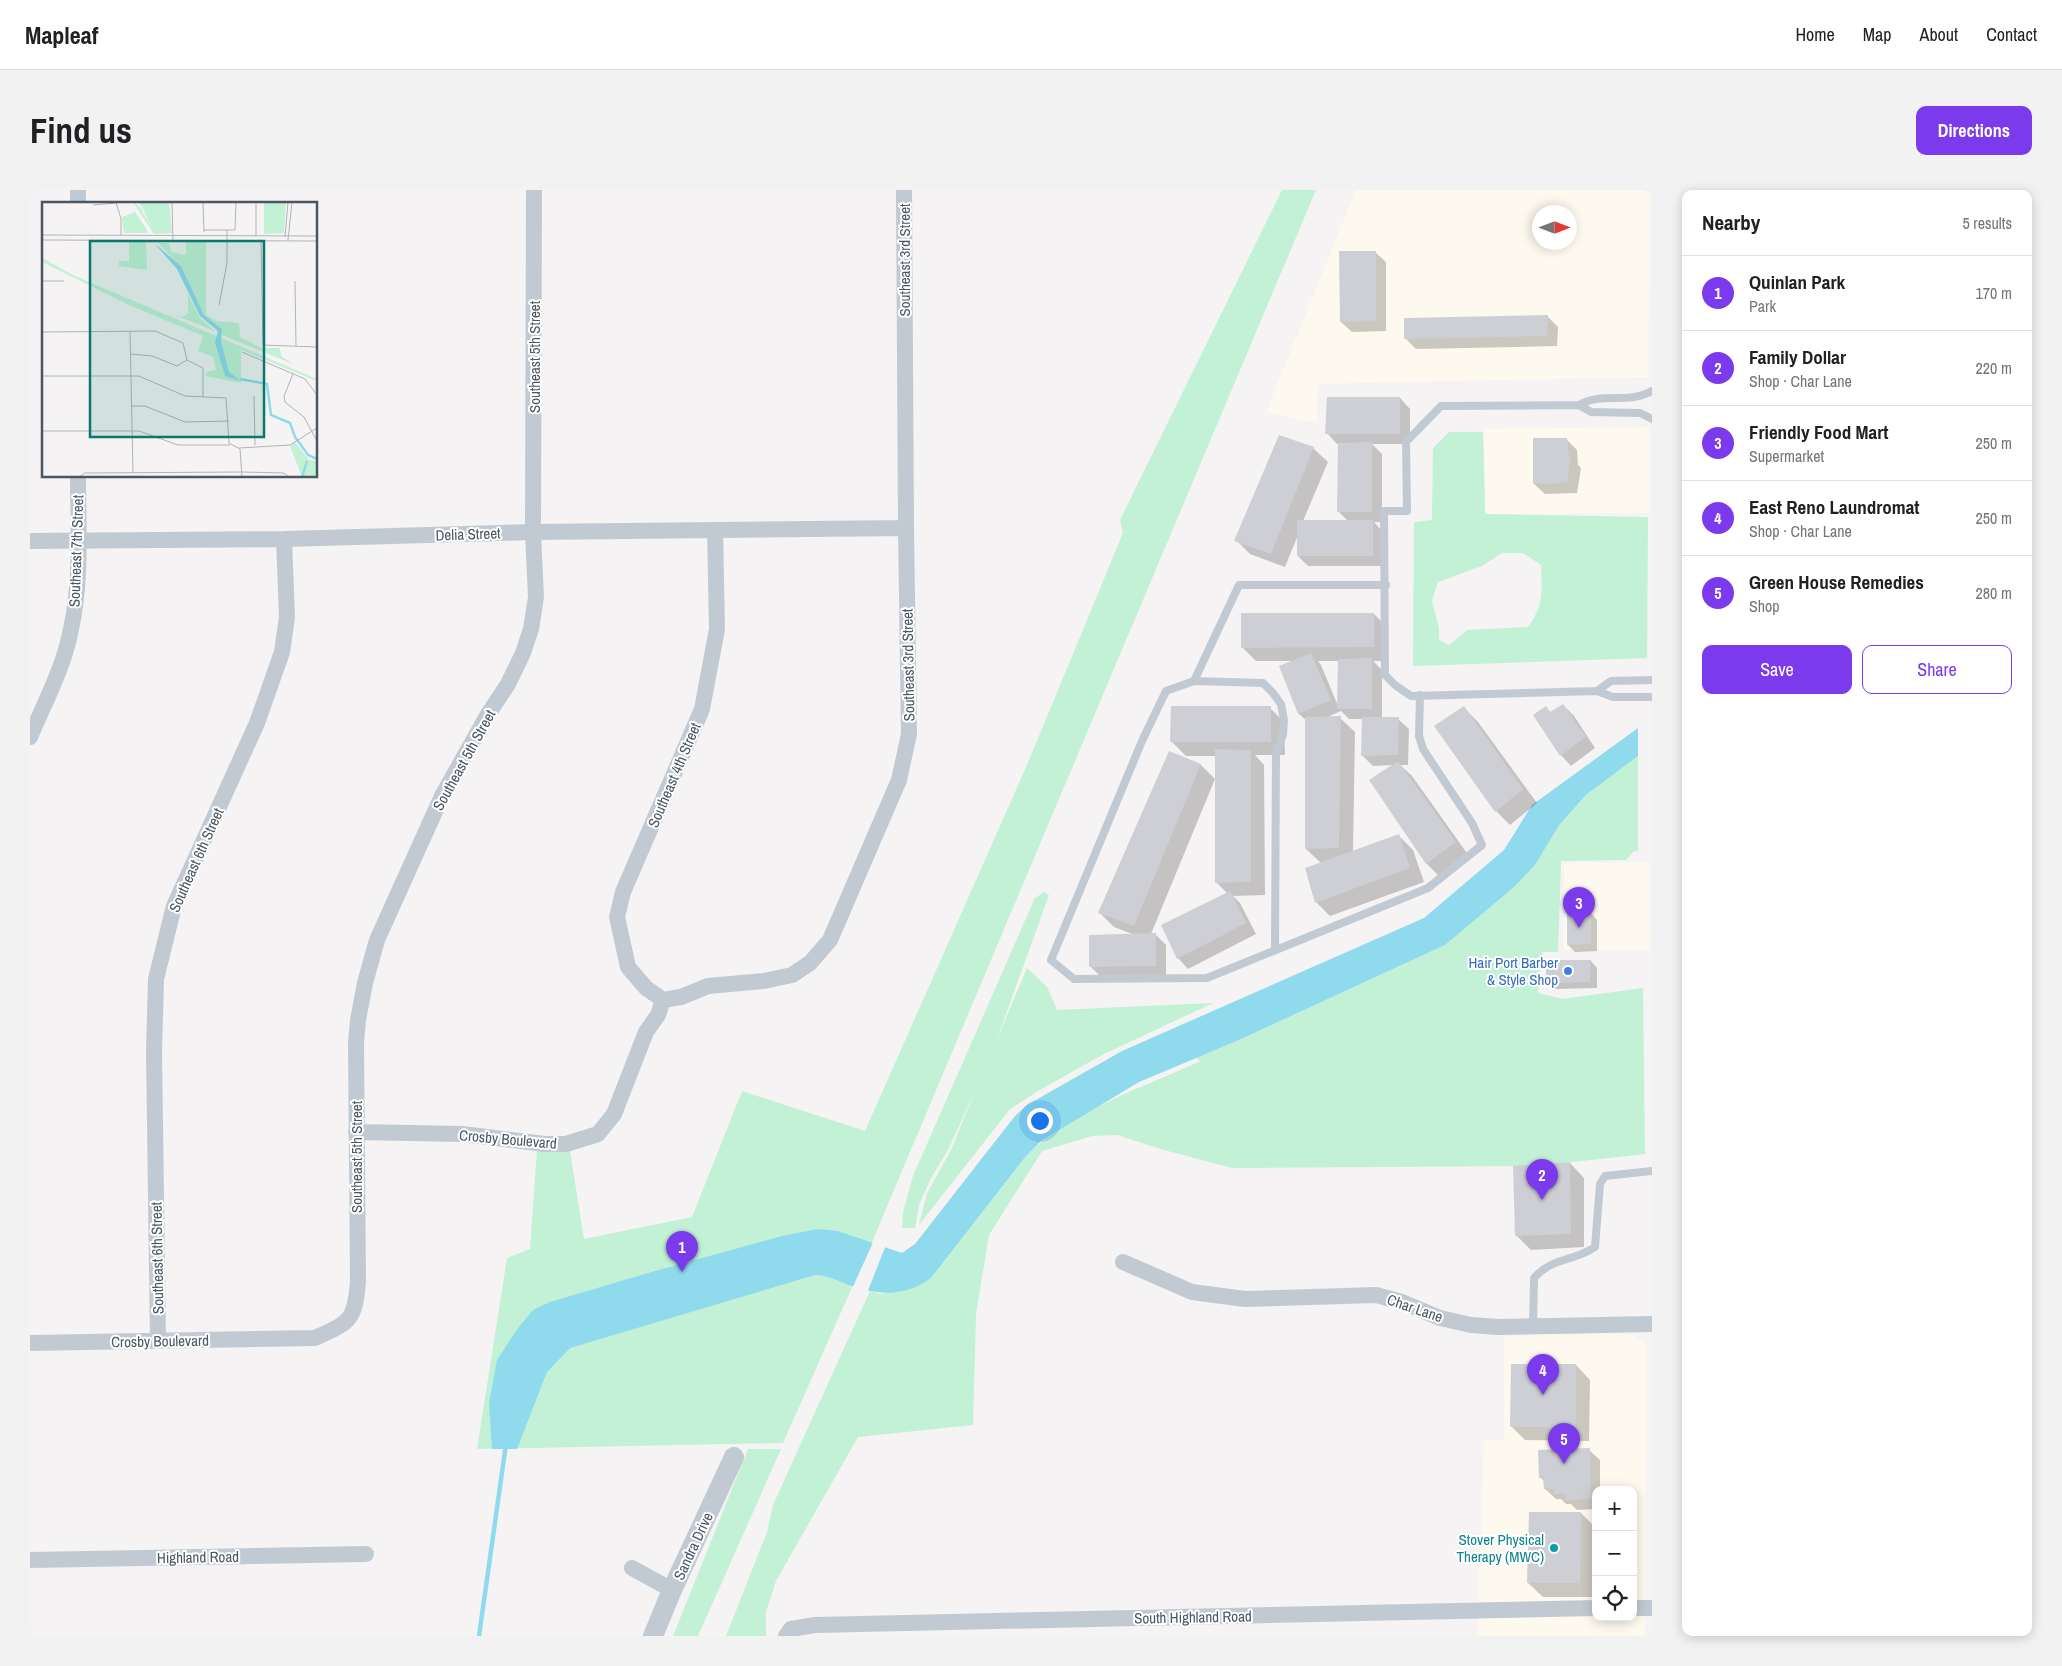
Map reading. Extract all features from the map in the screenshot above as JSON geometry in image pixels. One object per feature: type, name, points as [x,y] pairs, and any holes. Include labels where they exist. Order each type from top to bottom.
[{"type":"street","name":"Southeast 5th Street","points":[[347,1322],[356,1304],[358,1281],[356,1132],[358,1020],[365,982],[377,940],[442,796],[487,716],[508,684],[523,653],[531,629],[536,597],[533,532],[534,190]]},
{"type":"street","name":"Southeast 3rd Street","points":[[663,1000],[681,997],[708,986],[764,981],[792,976],[810,963],[830,940],[899,780],[909,734],[904,190]]},
{"type":"street","name":"Southeast 7th Street","points":[[30,737],[60,668],[71,631],[76,601],[78,478]]},
{"type":"street","name":"Delia Street","points":[[30,541],[284,539],[533,532],[906,528]]},
{"type":"street","name":"Southeast 4th Street","points":[[663,1000],[646,988],[628,967],[617,917],[623,892],[702,709],[716,629],[715,530]]},
{"type":"street","name":"Southeast 6th Street","points":[[158,1341],[154,1052],[156,979],[161,951],[174,906],[257,723],[282,652],[287,617],[284,539]]},
{"type":"street","name":"Crosby Boulevard","points":[[356,1132],[462,1134],[545,1144],[566,1144],[598,1134],[614,1114],[646,1032],[658,1015],[663,1000]]},
{"type":"street","name":"Char Lane","points":[[1124,1262],[1192,1292],[1245,1299],[1376,1295],[1402,1302],[1440,1318],[1472,1325],[1652,1324]]},
{"type":"street","name":"Crosby Boulevard","points":[[30,1343],[315,1338],[347,1322]]},
{"type":"street","name":"Sandra Drive","points":[[653,1636],[672,1590],[734,1457]]},
{"type":"street","name":"Highland Road","points":[[30,1560],[366,1554]]},
{"type":"street","points":[[632,1568],[672,1590]]},
{"type":"street","name":"South Highland Road","points":[[788,1632],[815,1625],[1592,1608]]},
{"type":"street","points":[[1637,1608],[1652,1608]]},
{"type":"lane","points":[[1652,391],[1640,398],[1591,399],[1579,405],[1441,406],[1406,442],[1407,511],[1384,511],[1386,585],[1385,675],[1410,696],[1597,691],[1613,697],[1652,697]]},
{"type":"lane","points":[[1579,405],[1591,412],[1640,414],[1652,419]]},
{"type":"lane","points":[[1194,681],[1238,585],[1386,585]]},
{"type":"lane","points":[[1597,691],[1611,681],[1652,680]]},
{"type":"lane","points":[[1275,950],[1276,753],[1282,735],[1284,720],[1281,704],[1274,693],[1263,683],[1194,681],[1166,691],[1142,742],[1051,960],[1074,979],[1207,978],[1428,888],[1482,845],[1472,823],[1423,749],[1419,736],[1420,695]]},
{"type":"lane","points":[[1533,1326],[1534,1278],[1541,1270],[1552,1263],[1578,1256],[1595,1247],[1600,1184],[1605,1176],[1652,1171]]},
{"type":"shaded area","points":[[1356,190],[1650,190],[1648,377],[1318,384],[1317,423],[1266,412]]},
{"type":"shaded area","points":[[1649,427],[1649,513],[1486,514],[1484,429]]},
{"type":"shaded area","points":[[1649,862],[1650,950],[1564,950],[1564,863]]},
{"type":"shaded area","points":[[1628,1334],[1647,1344],[1645,1636],[1477,1636],[1484,1440],[1504,1440],[1504,1336]]},
{"type":"green space","points":[[1282,190],[1316,190],[872,1242],[783,1443],[477,1449],[507,1258],[530,1249],[537,1149],[570,1151],[584,1239],[692,1217],[742,1091],[865,1131],[1027,765],[1123,533],[1120,520]]},
{"type":"green space","points":[[1449,432],[1483,432],[1485,514],[1648,517],[1647,658],[1413,666],[1414,522],[1432,520],[1433,448]],"holes":[[[1502,553],[1523,553],[1541,565],[1541,598],[1537,612],[1528,627],[1467,630],[1449,645],[1439,640],[1439,628],[1432,601],[1438,582],[1482,566]]]},
{"type":"green space","points":[[1638,756],[1638,851],[1633,852],[1626,860],[1561,861],[1558,952],[1542,952],[1538,993],[1562,999],[1643,988],[1645,1154],[1536,1166],[1232,1168],[1117,1135],[1092,1136],[1042,1151],[989,1235],[976,1314],[973,1425],[858,1437],[776,1581],[766,1612],[766,1636],[726,1636],[767,1532],[773,1505],[870,1291],[880,1294],[931,1278],[1026,1156],[1064,1126],[1109,1101],[1201,1061],[1195,1058],[1239,1040],[1445,945],[1535,865],[1560,824],[1586,795]]},
{"type":"green space","points":[[1044,892],[1049,895],[997,1039],[1027,968],[1047,987],[1057,1010],[1213,1003],[1102,1055],[1010,1109],[919,1225],[927,1193],[951,1150],[975,1091],[948,1150],[931,1178],[919,1205],[915,1228],[902,1228],[903,1212],[913,1176],[1034,899]]},
{"type":"green space","points":[[748,1449],[781,1449],[698,1636],[673,1636]]},
{"type":"water","points":[[1638,728],[1638,756],[1586,795],[1560,824],[1535,865],[1514,887],[1445,945],[1239,1040],[1139,1082],[1041,1141],[1026,1156],[931,1278],[922,1284],[903,1291],[883,1293],[862,1289],[829,1277],[815,1275],[570,1348],[547,1372],[517,1449],[492,1449],[489,1403],[497,1360],[518,1328],[533,1310],[550,1302],[655,1271],[782,1236],[818,1229],[838,1231],[902,1253],[915,1244],[1015,1116],[1027,1105],[1122,1051],[1424,918],[1504,850],[1532,805]]},
{"type":"pier","points":[[874,1240],[886,1245],[867,1293],[852,1289]]},
{"type":"building","points":[[1339,251],[1376,251],[1376,321],[1340,322]]},
{"type":"building","points":[[1548,315],[1547,336],[1404,339],[1404,318]]},
{"type":"building","points":[[1327,397],[1400,397],[1400,434],[1325,434]]},
{"type":"building","points":[[1279,435],[1314,447],[1271,554],[1234,541]]},
{"type":"building","points":[[1533,438],[1567,438],[1569,456],[1571,456],[1567,483],[1533,484]]},
{"type":"building","points":[[1372,442],[1372,512],[1337,512],[1338,443]]},
{"type":"building","points":[[1297,520],[1373,520],[1373,556],[1297,556]]},
{"type":"building","points":[[1241,613],[1374,613],[1374,647],[1241,648]]},
{"type":"building","points":[[1311,653],[1331,700],[1298,714],[1279,666]]},
{"type":"building","points":[[1372,658],[1372,709],[1337,709],[1338,659]]},
{"type":"building","points":[[1563,704],[1586,737],[1560,756],[1533,715],[1546,706],[1550,712]]},
{"type":"building","points":[[1171,706],[1271,706],[1271,742],[1170,742]]},
{"type":"building","points":[[1464,706],[1523,789],[1495,812],[1434,726]]},
{"type":"building","points":[[1341,716],[1339,848],[1305,849],[1305,717]]},
{"type":"building","points":[[1362,717],[1399,717],[1398,755],[1361,756]]},
{"type":"building","points":[[1215,749],[1251,750],[1251,882],[1215,883]]},
{"type":"building","points":[[1169,751],[1201,764],[1134,926],[1098,913]]},
{"type":"building","points":[[1398,761],[1456,842],[1426,864],[1369,780]]},
{"type":"building","points":[[1399,834],[1410,868],[1315,903],[1305,868]]},
{"type":"building","points":[[1230,891],[1246,923],[1177,959],[1161,925]]},
{"type":"building","points":[[1567,912],[1591,912],[1591,944],[1567,945]]},
{"type":"building","points":[[1156,933],[1156,966],[1089,967],[1089,935]]},
{"type":"building","name":"Hair Port Barber & Style Shop","points":[[1546,960],[1591,960],[1590,982],[1546,983]]},
{"type":"building","points":[[1570,1162],[1571,1234],[1515,1236],[1513,1166]]},
{"type":"building","points":[[1511,1364],[1576,1364],[1576,1427],[1510,1427]]},
{"type":"building","points":[[1590,1448],[1591,1499],[1566,1500],[1566,1494],[1554,1494],[1554,1489],[1544,1489],[1543,1477],[1539,1478],[1538,1450]]},
{"type":"building","name":"Stover Physical Therapy (MWC)","points":[[1529,1512],[1581,1512],[1580,1583],[1527,1583]]},
{"type":"waterway","points":[[479,1636],[506,1444]]},
{"type":"place","name":"Friendly Food Mart","points":[[1579,928]]},
{"type":"place","name":"Hair Port Barber & Style Shop","points":[[1568,971]]},
{"type":"place","name":"Family Dollar","points":[[1542,1200]]},
{"type":"place","name":"Quinlan Park","points":[[682,1272]]},
{"type":"place","name":"East Reno Laundromat","points":[[1543,1395]]},
{"type":"place","name":"Green House Remedies","points":[[1564,1464]]},
{"type":"place","name":"Stover Physical Therapy (MWC)","points":[[1554,1548]]}]
